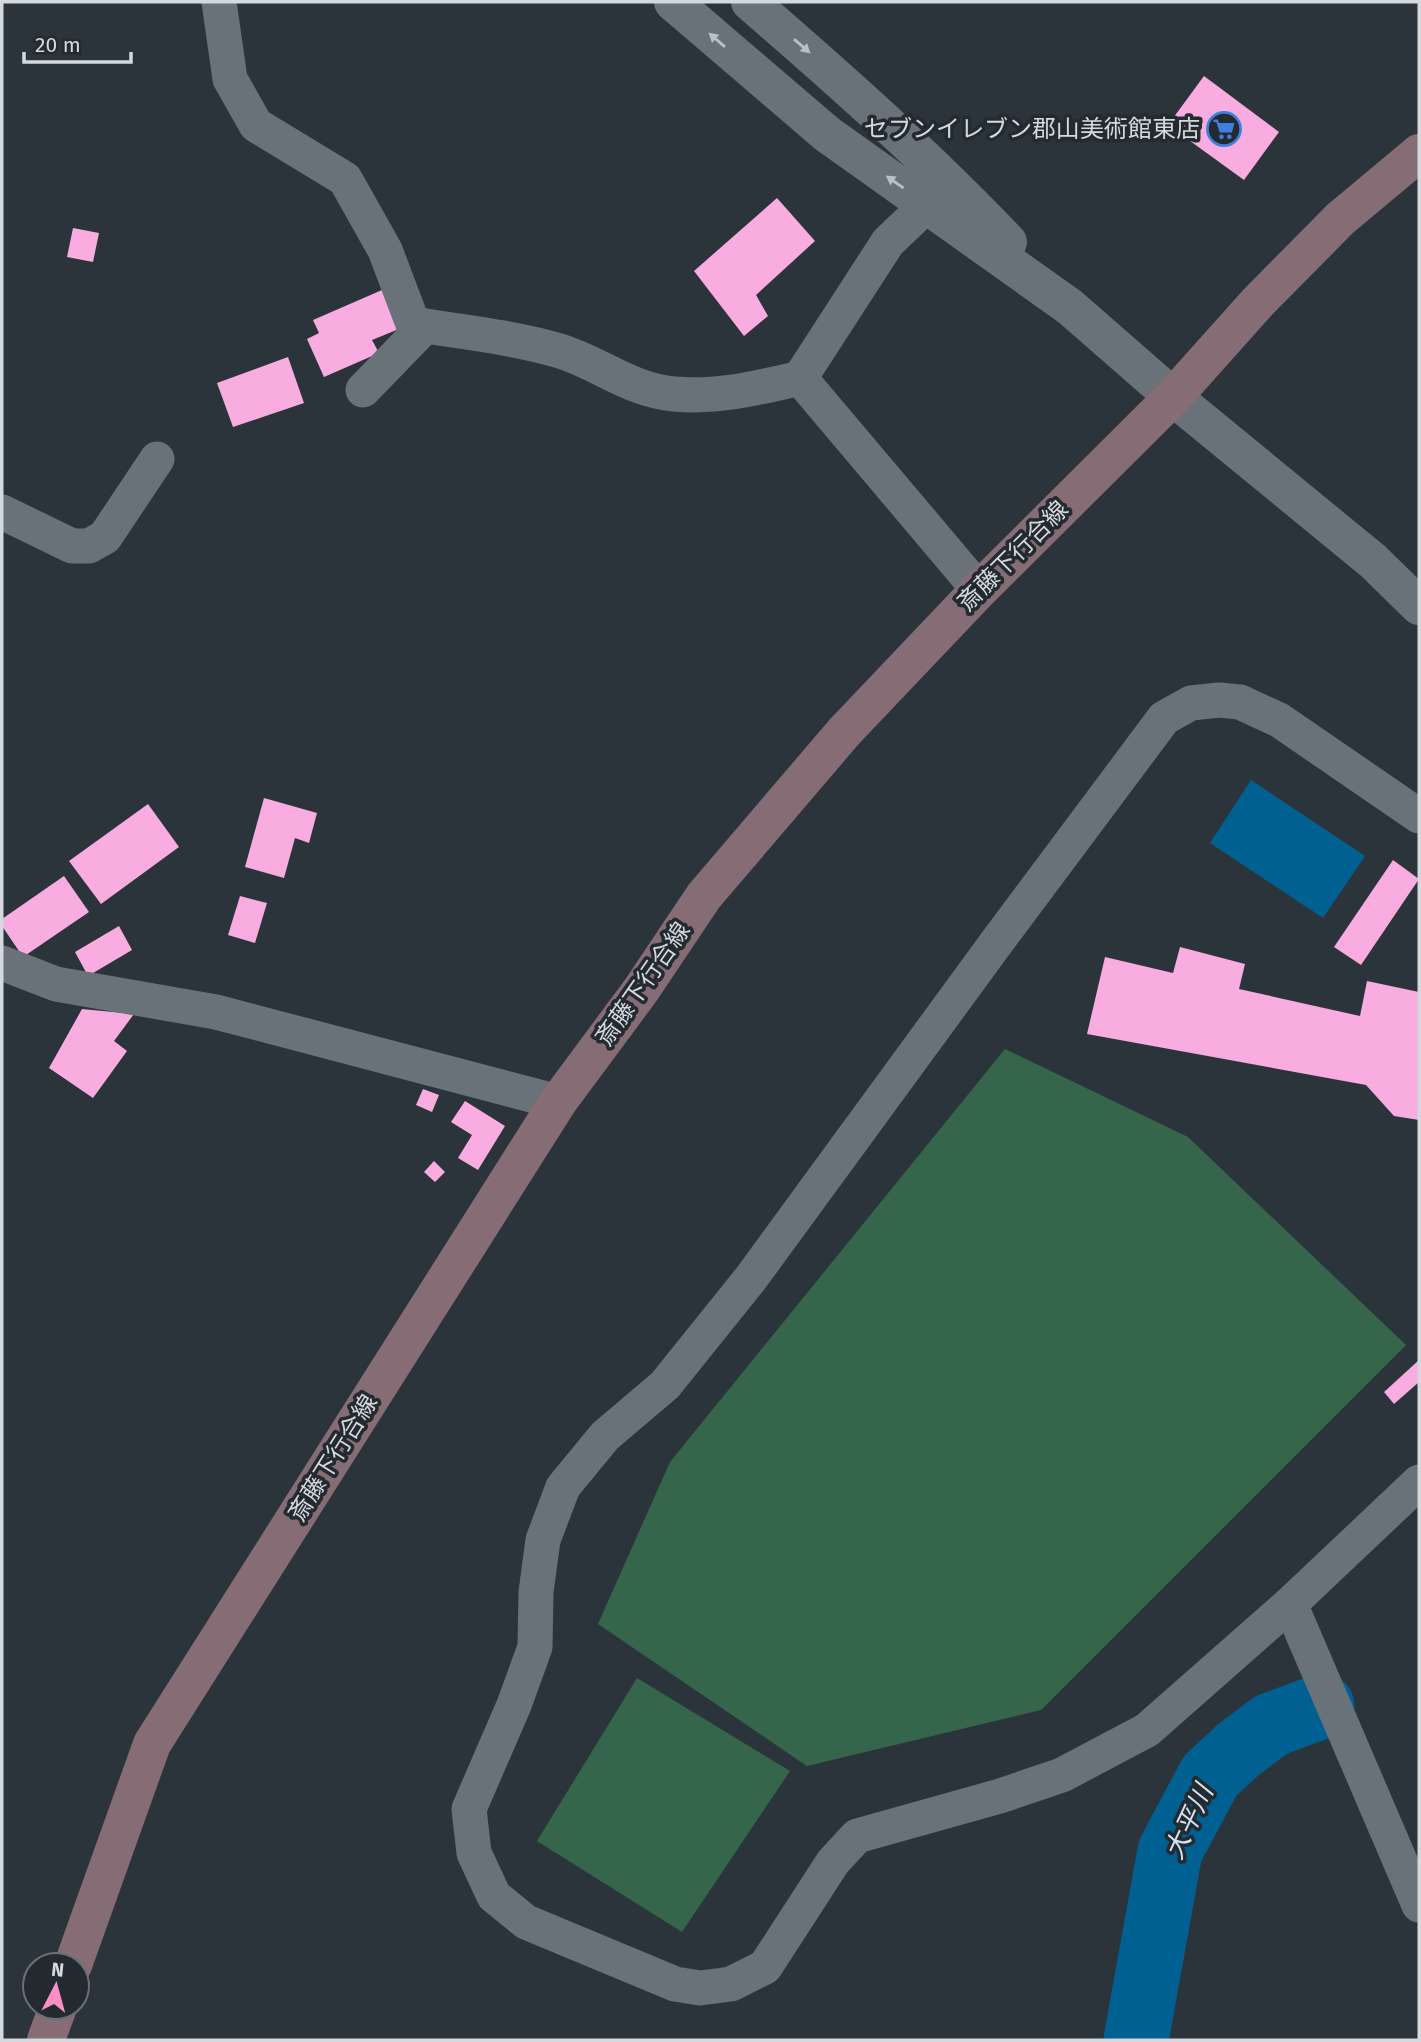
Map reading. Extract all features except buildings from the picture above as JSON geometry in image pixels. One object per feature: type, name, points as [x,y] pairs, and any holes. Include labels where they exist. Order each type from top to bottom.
[{"type":"main road","name":"斎藤下行合線","points":[[78,1951],[152,1744],[558,1102],[640,990],[704,896],[844,732],[979,590],[1173,397],[1258,302],[1340,219],[1419,153]]},
{"type":"main road","points":[[47,2040],[53,2021]]},
{"type":"street","points":[[219,2],[230,79],[256,125],[345,179],[385,250],[413,324],[561,352],[634,385],[672,394],[726,394],[800,379],[888,242],[927,205]]},
{"type":"street","points":[[673,2],[827,134],[1070,307]]},
{"type":"street","points":[[750,2],[850,88],[954,187],[1070,307],[1173,397],[1373,561],[1419,593]]},
{"type":"street","points":[[363,390],[425,326]]},
{"type":"street","points":[[800,379],[979,590]]},
{"type":"street","points":[[2,512],[72,545],[89,546],[105,537],[157,458]]},
{"type":"street","points":[[1373,561],[1419,606]]},
{"type":"street","points":[[1419,816],[1279,720],[1240,702],[1220,700],[1191,703],[1164,718],[751,1278],[665,1385],[605,1436],[563,1486],[543,1541],[536,1592],[535,1647],[469,1809],[474,1853],[494,1896],[526,1922],[675,1984],[700,1988],[731,1984],[765,1967],[833,1862],[857,1836],[1062,1776],[1147,1730],[1290,1604],[1419,1482]]},
{"type":"street","points":[[2,963],[56,984],[216,1012],[558,1102]]},
{"type":"street","points":[[1290,1604],[1419,1905]]},
{"type":"green space","points":[[1005,1049],[1188,1137],[1406,1345],[1041,1710],[807,1766],[598,1624],[670,1462]]},
{"type":"green space","points":[[637,1678],[790,1771],[682,1932],[537,1841]]},
{"type":"water","points":[[1251,780],[1365,856],[1323,918],[1210,843]]},
{"type":"waterway","name":"大平川","points":[[1136,2040],[1170,1851],[1210,1776],[1271,1725],[1322,1706]]},
{"type":"place","name":"セブンイレブン郡山美術館東店","points":[[1224,129]]}]
